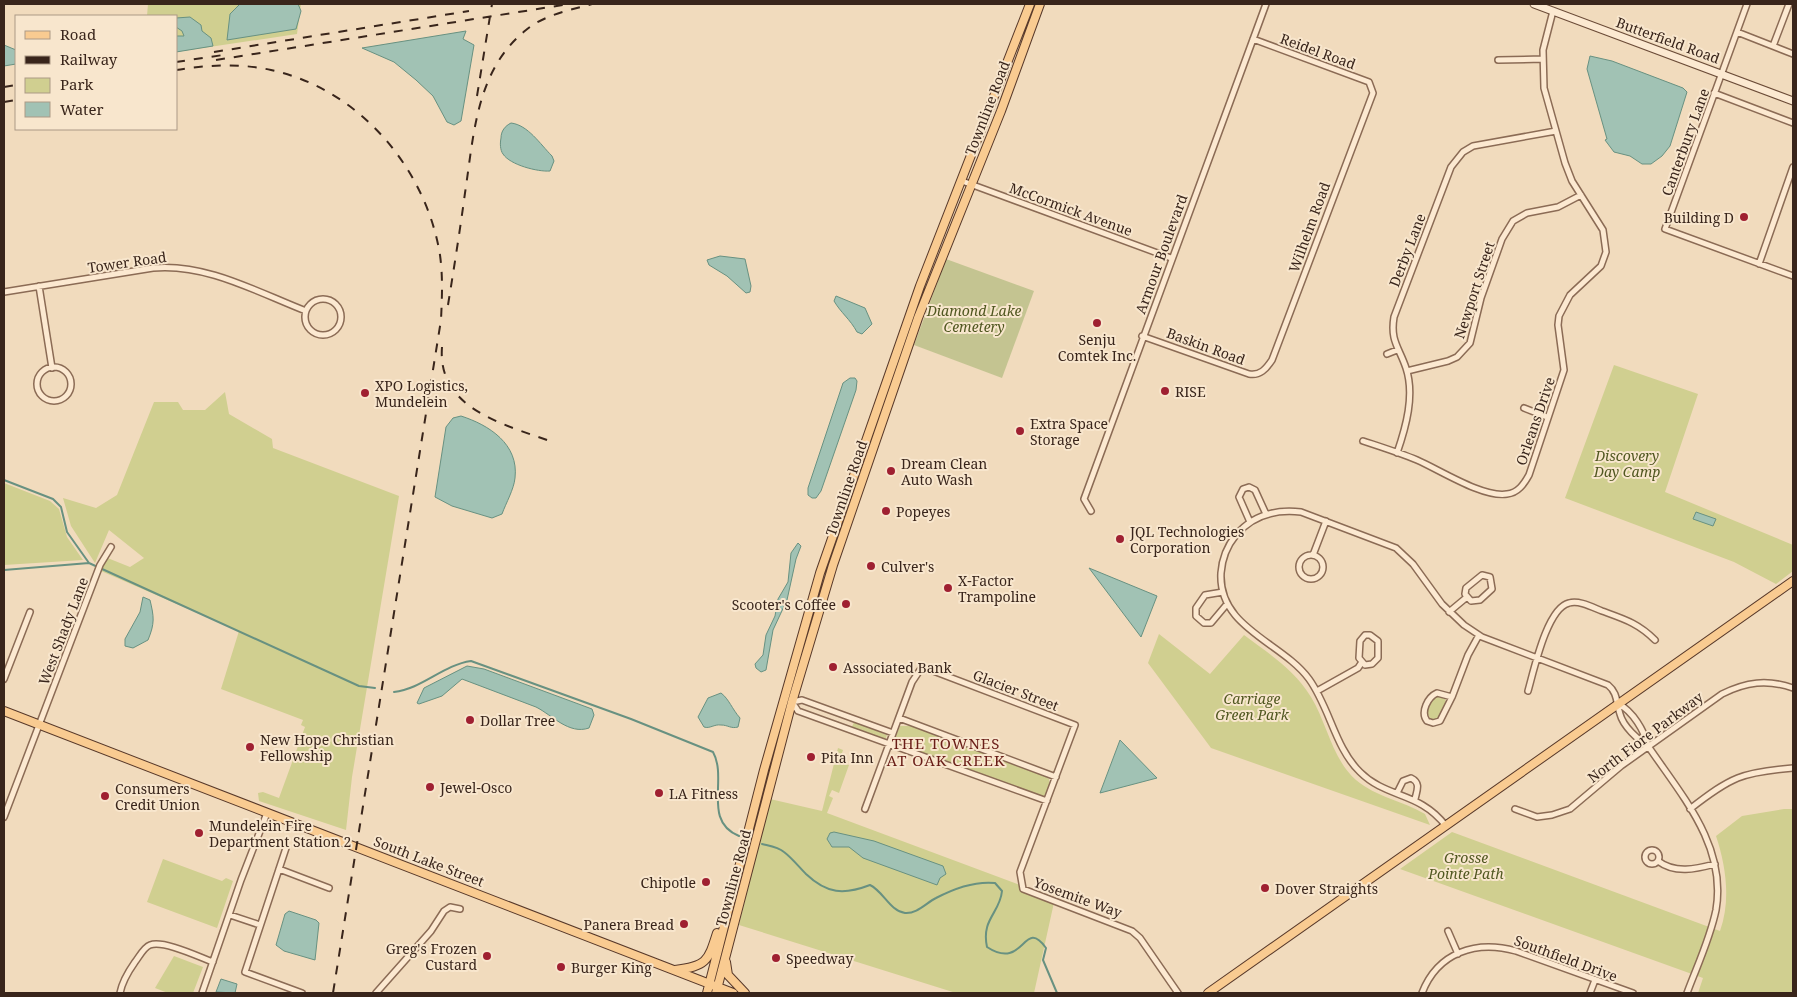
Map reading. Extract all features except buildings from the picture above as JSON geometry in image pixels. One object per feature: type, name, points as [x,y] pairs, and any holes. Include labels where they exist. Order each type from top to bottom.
[{"type":"main road","name":"Townline Road","points":[[707,993],[766,761],[820,573],[910,314],[1030,4]]},
{"type":"main road","name":"Townline Road","points":[[717,990],[792,702],[833,565],[922,309],[1040,4]]},
{"type":"main road","name":"Butterfield Road","points":[[1534,4],[1793,101]]},
{"type":"main road","points":[[1208,993],[1793,581]]},
{"type":"main road","name":"South Lake Street","points":[[4,711],[674,970],[709,984],[717,990],[733,993]]},
{"type":"main road","points":[[674,970],[699,966],[706,961],[726,916]]},
{"type":"main road","points":[[725,958],[728,975],[745,993]]},
{"type":"street","name":"Armour Boulevard","points":[[1091,511],[1084,499],[1142,336],[1266,4]]},
{"type":"street","name":"Canterbury Lane","points":[[1747,4],[1665,229],[1759,264]]},
{"type":"street","points":[[1773,46],[1789,4]]},
{"type":"street","name":"Orleans Drive","points":[[1363,441],[1425,464],[1452,478],[1490,492],[1506,494],[1519,489],[1524,484],[1564,370],[1558,325],[1563,307],[1571,294],[1597,271],[1606,252],[1602,230],[1572,181],[1544,88],[1543,60],[1546,30],[1553,11]]},
{"type":"street","points":[[1737,32],[1793,54]]},
{"type":"street","name":"Reidel Road","points":[[1253,39],[1369,82],[1372,88]]},
{"type":"street","points":[[1498,60],[1543,60]]},
{"type":"street","name":"Wilhelm Road","points":[[1262,372],[1272,360],[1373,93],[1372,88]]},
{"type":"street","points":[[1714,93],[1793,123]]},
{"type":"street","points":[[1464,143],[1468,149],[1556,131]]},
{"type":"street","name":"Derby Lane","points":[[1396,453],[1409,414],[1407,371],[1393,339],[1394,317],[1447,176],[1456,159],[1468,149]]},
{"type":"street","points":[[1793,167],[1759,264],[1793,276]]},
{"type":"street","name":"McCormick Avenue","points":[[962,181],[1171,258]]},
{"type":"street","name":"Newport Street","points":[[1407,371],[1448,361],[1457,357],[1470,343],[1481,298],[1502,239],[1513,221],[1526,213],[1558,207],[1581,196]]},
{"type":"street","name":"Tower Road","points":[[4,292],[152,268],[176,266],[204,272],[306,311]]},
{"type":"street","points":[[39,286],[52,368]]},
{"type":"street","points":[[318,300],[331,301],[340,310],[340,323],[332,332],[319,335],[308,327],[306,311],[311,304],[318,300]]},
{"type":"street","name":"Baskin Road","points":[[1142,336],[1249,374],[1262,372]]},
{"type":"street","points":[[1387,354],[1397,350]]},
{"type":"street","points":[[52,368],[58,368],[67,374],[71,384],[65,397],[56,401],[44,398],[37,388],[40,375],[45,370],[52,368]]},
{"type":"street","points":[[1524,408],[1547,417]]},
{"type":"street","points":[[1250,522],[1239,497],[1243,489],[1249,487],[1255,490],[1266,514]]},
{"type":"street","points":[[1446,826],[1430,809],[1415,799],[1375,784],[1354,766],[1345,752],[1317,691],[1296,664],[1244,625],[1227,604],[1223,592],[1222,568],[1226,553],[1231,541],[1250,522],[1266,514],[1287,511],[1301,512],[1396,548],[1413,564],[1449,612],[1479,635],[1537,659],[1603,682],[1612,688],[1619,704],[1620,715],[1639,740],[1648,746]]},
{"type":"street","points":[[1313,555],[1326,521]]},
{"type":"street","name":"West Shady Lane","points":[[4,817],[97,573],[111,547]]},
{"type":"street","points":[[1313,555],[1320,559],[1323,567],[1321,574],[1311,579],[1301,573],[1300,565],[1303,558],[1313,555]]},
{"type":"street","points":[[1482,574],[1490,578],[1492,589],[1480,600],[1471,600],[1466,597],[1465,591],[1468,585],[1482,574]]},
{"type":"street","points":[[1223,592],[1205,595],[1196,608],[1196,616],[1201,622],[1211,622],[1227,604]]},
{"type":"street","points":[[1449,612],[1466,597]]},
{"type":"street","points":[[1528,691],[1537,659],[1553,616],[1563,605],[1570,602],[1577,602],[1635,623],[1655,640]]},
{"type":"street","points":[[4,679],[30,612]]},
{"type":"street","points":[[1365,635],[1370,635],[1378,641],[1378,658],[1372,664],[1365,665],[1362,662],[1359,658],[1360,641],[1365,635]]},
{"type":"street","points":[[1452,697],[1444,693],[1432,696],[1424,711],[1427,721],[1433,723],[1440,721],[1452,697],[1468,655],[1479,635]]},
{"type":"street","points":[[1317,691],[1358,668],[1362,662]]},
{"type":"street","name":"Glacier Street","points":[[899,718],[912,682],[920,670],[928,669],[1075,725]]},
{"type":"street","name":"North Fiore Parkway","points":[[1515,809],[1523,814],[1537,817],[1566,811],[1648,746],[1736,687],[1764,682],[1793,688]]},
{"type":"street","points":[[893,733],[802,700],[792,702],[798,711],[1047,801]]},
{"type":"street","points":[[1619,704],[1628,709],[1646,736],[1648,746],[1705,833],[1715,864],[1717,891],[1715,912],[1688,993]]},
{"type":"street","points":[[866,809],[899,718],[1056,777]]},
{"type":"street","name":"Yosemite Way","points":[[1075,725],[1020,872],[1023,889],[1124,926],[1132,931],[1140,938],[1178,993]]},
{"type":"street","points":[[1690,809],[1737,777],[1757,771],[1793,768]]},
{"type":"street","points":[[1397,793],[1402,780],[1411,778],[1416,781],[1418,787],[1415,799]]},
{"type":"street","points":[[202,993],[261,826],[268,813]]},
{"type":"street","points":[[286,848],[245,972],[302,993]]},
{"type":"street","points":[[1658,861],[1667,867],[1681,870],[1715,864]]},
{"type":"street","points":[[279,869],[329,888]]},
{"type":"street","points":[[376,993],[431,931],[444,911],[450,907],[460,910]]},
{"type":"street","points":[[230,915],[260,925]]},
{"type":"street","points":[[1448,931],[1458,954]]},
{"type":"street","points":[[120,993],[123,982],[136,960],[148,946],[153,944],[167,945],[213,962]]},
{"type":"street","name":"Southfield Drive","points":[[1422,993],[1436,970],[1458,954],[1472,948],[1499,946],[1632,993]]},
{"type":"street","points":[[1590,993],[1595,980]]},
{"type":"green space","points":[[148,4],[301,4],[297,34],[178,52],[178,15],[147,15]]},
{"type":"green space","name":"Diamond Lake Cemetery","points":[[946,259],[1034,291],[1002,378],[914,345]]},
{"type":"green space","name":"Discovery Day Camp","points":[[1614,365],[1698,394],[1665,492],[1793,545],[1793,571],[1776,584],[1734,562],[1565,498]]},
{"type":"green space","points":[[225,392],[229,414],[272,439],[273,448],[399,496],[352,777],[346,830],[259,801],[258,793],[263,792],[279,798],[305,727],[301,725],[303,720],[221,689],[239,631],[101,571],[105,557],[130,567],[144,558],[109,530],[95,563],[71,526],[63,498],[96,508],[117,495],[154,402],[178,402],[183,410],[205,410]]},
{"type":"green space","points":[[4,483],[50,501],[59,509],[67,537],[83,560],[4,565]]},
{"type":"green space","name":"Carriage Green Park","points":[[1159,634],[1210,674],[1244,635],[1280,662],[1304,687],[1317,707],[1341,762],[1356,780],[1372,791],[1425,814],[1430,825],[1211,748],[1148,663]]},
{"type":"green space","points":[[1438,696],[1445,699],[1446,704],[1438,719],[1431,720],[1427,712],[1434,697]]},
{"type":"green space","points":[[854,722],[887,735],[885,740],[852,727]]},
{"type":"green space","points":[[900,726],[913,726],[1038,772],[1049,779],[1050,785],[1044,796],[1036,795],[906,748],[895,739]]},
{"type":"green space","points":[[838,748],[843,750],[839,762],[849,765],[839,793],[832,790],[829,796],[833,798],[827,813],[1055,898],[1034,993],[956,993],[739,925],[770,799],[822,811]]},
{"type":"green space","name":"Grosse Pointe Path","points":[[1793,809],[1793,993],[1698,993],[1703,978],[1400,869],[1452,832],[1720,931],[1725,907],[1726,883],[1725,871],[1716,836],[1742,816]]},
{"type":"green space","points":[[163,859],[222,881],[226,878],[233,881],[217,928],[147,902]]},
{"type":"green space","points":[[174,956],[203,967],[193,993],[168,993],[155,988]]},
{"type":"water","points":[[240,4],[298,4],[301,11],[296,29],[227,40],[230,14]]},
{"type":"water","points":[[190,17],[201,25],[202,31],[211,38],[213,46],[178,52],[178,36],[184,36],[182,31],[178,28],[178,18]]},
{"type":"water","points":[[466,31],[463,39],[474,45],[461,121],[454,125],[447,122],[433,96],[416,80],[394,62],[362,48]]},
{"type":"water","points":[[4,45],[15,50],[15,64],[4,66]]},
{"type":"water","points":[[1590,56],[1612,61],[1683,88],[1687,92],[1670,146],[1662,156],[1651,164],[1642,164],[1630,156],[1614,152],[1605,140],[1607,139],[1587,69]]},
{"type":"water","points":[[511,123],[528,131],[552,156],[554,161],[550,171],[525,167],[503,154],[500,142],[502,133],[505,127]]},
{"type":"water","points":[[720,256],[745,259],[751,286],[750,292],[746,293],[727,276],[709,265],[707,260]]},
{"type":"water","points":[[836,296],[865,308],[872,324],[862,334],[857,332],[834,301]]},
{"type":"water","points":[[850,378],[855,378],[857,381],[856,390],[821,491],[816,498],[812,498],[808,495],[808,488],[843,383]]},
{"type":"water","points":[[461,416],[491,431],[507,446],[512,455],[515,466],[513,487],[502,514],[492,518],[452,506],[435,497],[446,427],[453,418]]},
{"type":"water","points":[[1696,512],[1716,519],[1713,526],[1693,519]]},
{"type":"water","points":[[798,543],[801,546],[796,559],[787,600],[773,630],[766,670],[761,672],[756,668],[755,664],[763,655],[766,635],[775,616],[778,599],[788,582],[791,553]]},
{"type":"water","points":[[1089,568],[1157,596],[1141,637]]},
{"type":"water","points":[[143,597],[150,600],[152,611],[153,624],[148,640],[133,648],[125,646],[125,639],[140,612]]},
{"type":"water","points":[[467,666],[484,669],[592,709],[594,715],[589,728],[575,729],[568,727],[536,707],[462,679],[442,696],[419,704],[417,703],[424,688]]},
{"type":"water","points":[[721,693],[740,718],[738,727],[733,728],[719,725],[704,727],[698,717],[708,698]]},
{"type":"water","points":[[1120,740],[1157,778],[1100,793]]},
{"type":"water","points":[[834,832],[874,841],[943,866],[946,874],[940,878],[937,885],[863,858],[849,847],[832,847],[827,839],[830,833]]},
{"type":"water","points":[[289,911],[316,920],[319,923],[315,960],[284,951],[276,945],[285,914]]},
{"type":"water","points":[[221,979],[237,984],[235,993],[216,992]]},
{"type":"waterway","points":[[4,480],[53,499],[61,507],[67,532],[89,563]]},
{"type":"waterway","points":[[4,570],[89,563],[359,686],[375,688]]},
{"type":"waterway","points":[[394,692],[414,686],[451,667],[471,661],[631,719],[713,752],[717,763],[718,810],[721,820],[728,829],[739,836]]},
{"type":"waterway","points":[[762,844],[782,850],[821,886],[836,891],[844,891],[870,885],[895,909],[905,913],[917,910],[936,898],[957,889],[972,884],[995,883],[1002,891],[1001,899],[987,930],[987,947],[1000,953],[1009,953],[1016,950],[1027,940],[1032,938],[1038,940],[1046,948],[1043,960],[1057,993]]},
{"type":"railway","points":[[477,96],[492,4]]},
{"type":"railway","points":[[216,60],[569,4]]},
{"type":"railway","points":[[448,305],[471,148],[480,104],[487,84],[509,46],[526,30],[541,20],[592,4]]},
{"type":"railway","points":[[214,52],[469,11]]},
{"type":"railway","points":[[178,62],[223,55]]},
{"type":"railway","points":[[178,70],[200,67],[247,66],[271,70],[303,80],[333,95],[359,114],[383,137],[404,163],[420,192],[432,223],[440,255],[442,279],[441,320],[333,993]]},
{"type":"railway","points":[[4,87],[15,85]]},
{"type":"railway","points":[[4,102],[15,100]]},
{"type":"railway","points":[[442,347],[443,369],[451,386],[463,401],[497,422],[555,443]]},
{"type":"place","name":"Building D","points":[[1744,217]]},
{"type":"place","name":"Senju Comtek Inc.","points":[[1097,323]]},
{"type":"place","name":"RISE","points":[[1165,391]]},
{"type":"place","name":"XPO Logistics, Mundelein","points":[[365,393]]},
{"type":"place","name":"Extra Space Storage","points":[[1020,431]]},
{"type":"place","name":"Dream Clean Auto Wash","points":[[891,471]]},
{"type":"place","name":"Popeyes","points":[[886,511]]},
{"type":"place","name":"JQL Technologies Corporation","points":[[1120,539]]},
{"type":"place","name":"Culver's","points":[[871,566]]},
{"type":"place","name":"X-Factor Trampoline","points":[[948,588]]},
{"type":"place","name":"Scooter's Coffee","points":[[846,604]]},
{"type":"place","name":"Associated Bank","points":[[833,667]]},
{"type":"place","name":"Dollar Tree","points":[[470,720]]},
{"type":"place","name":"New Hope Christian Fellowship","points":[[250,747]]},
{"type":"place","name":"Pita Inn","points":[[811,757]]},
{"type":"place","name":"Jewel-Osco","points":[[430,787]]},
{"type":"place","name":"LA Fitness","points":[[659,793]]},
{"type":"place","name":"Consumers Credit Union","points":[[105,796]]},
{"type":"place","name":"Mundelein Fire Department Station 2","points":[[199,833]]},
{"type":"place","name":"Chipotle","points":[[706,882]]},
{"type":"place","name":"Dover Straights","points":[[1265,888]]},
{"type":"place","name":"Panera Bread","points":[[684,924]]},
{"type":"place","name":"Greg's Frozen Custard","points":[[487,956]]},
{"type":"place","name":"Speedway","points":[[776,958]]},
{"type":"place","name":"Burger King","points":[[561,967]]},
{"type":"district","name":"THE TOWNES AT OAK CREEK","points":[[946,752]]}]
